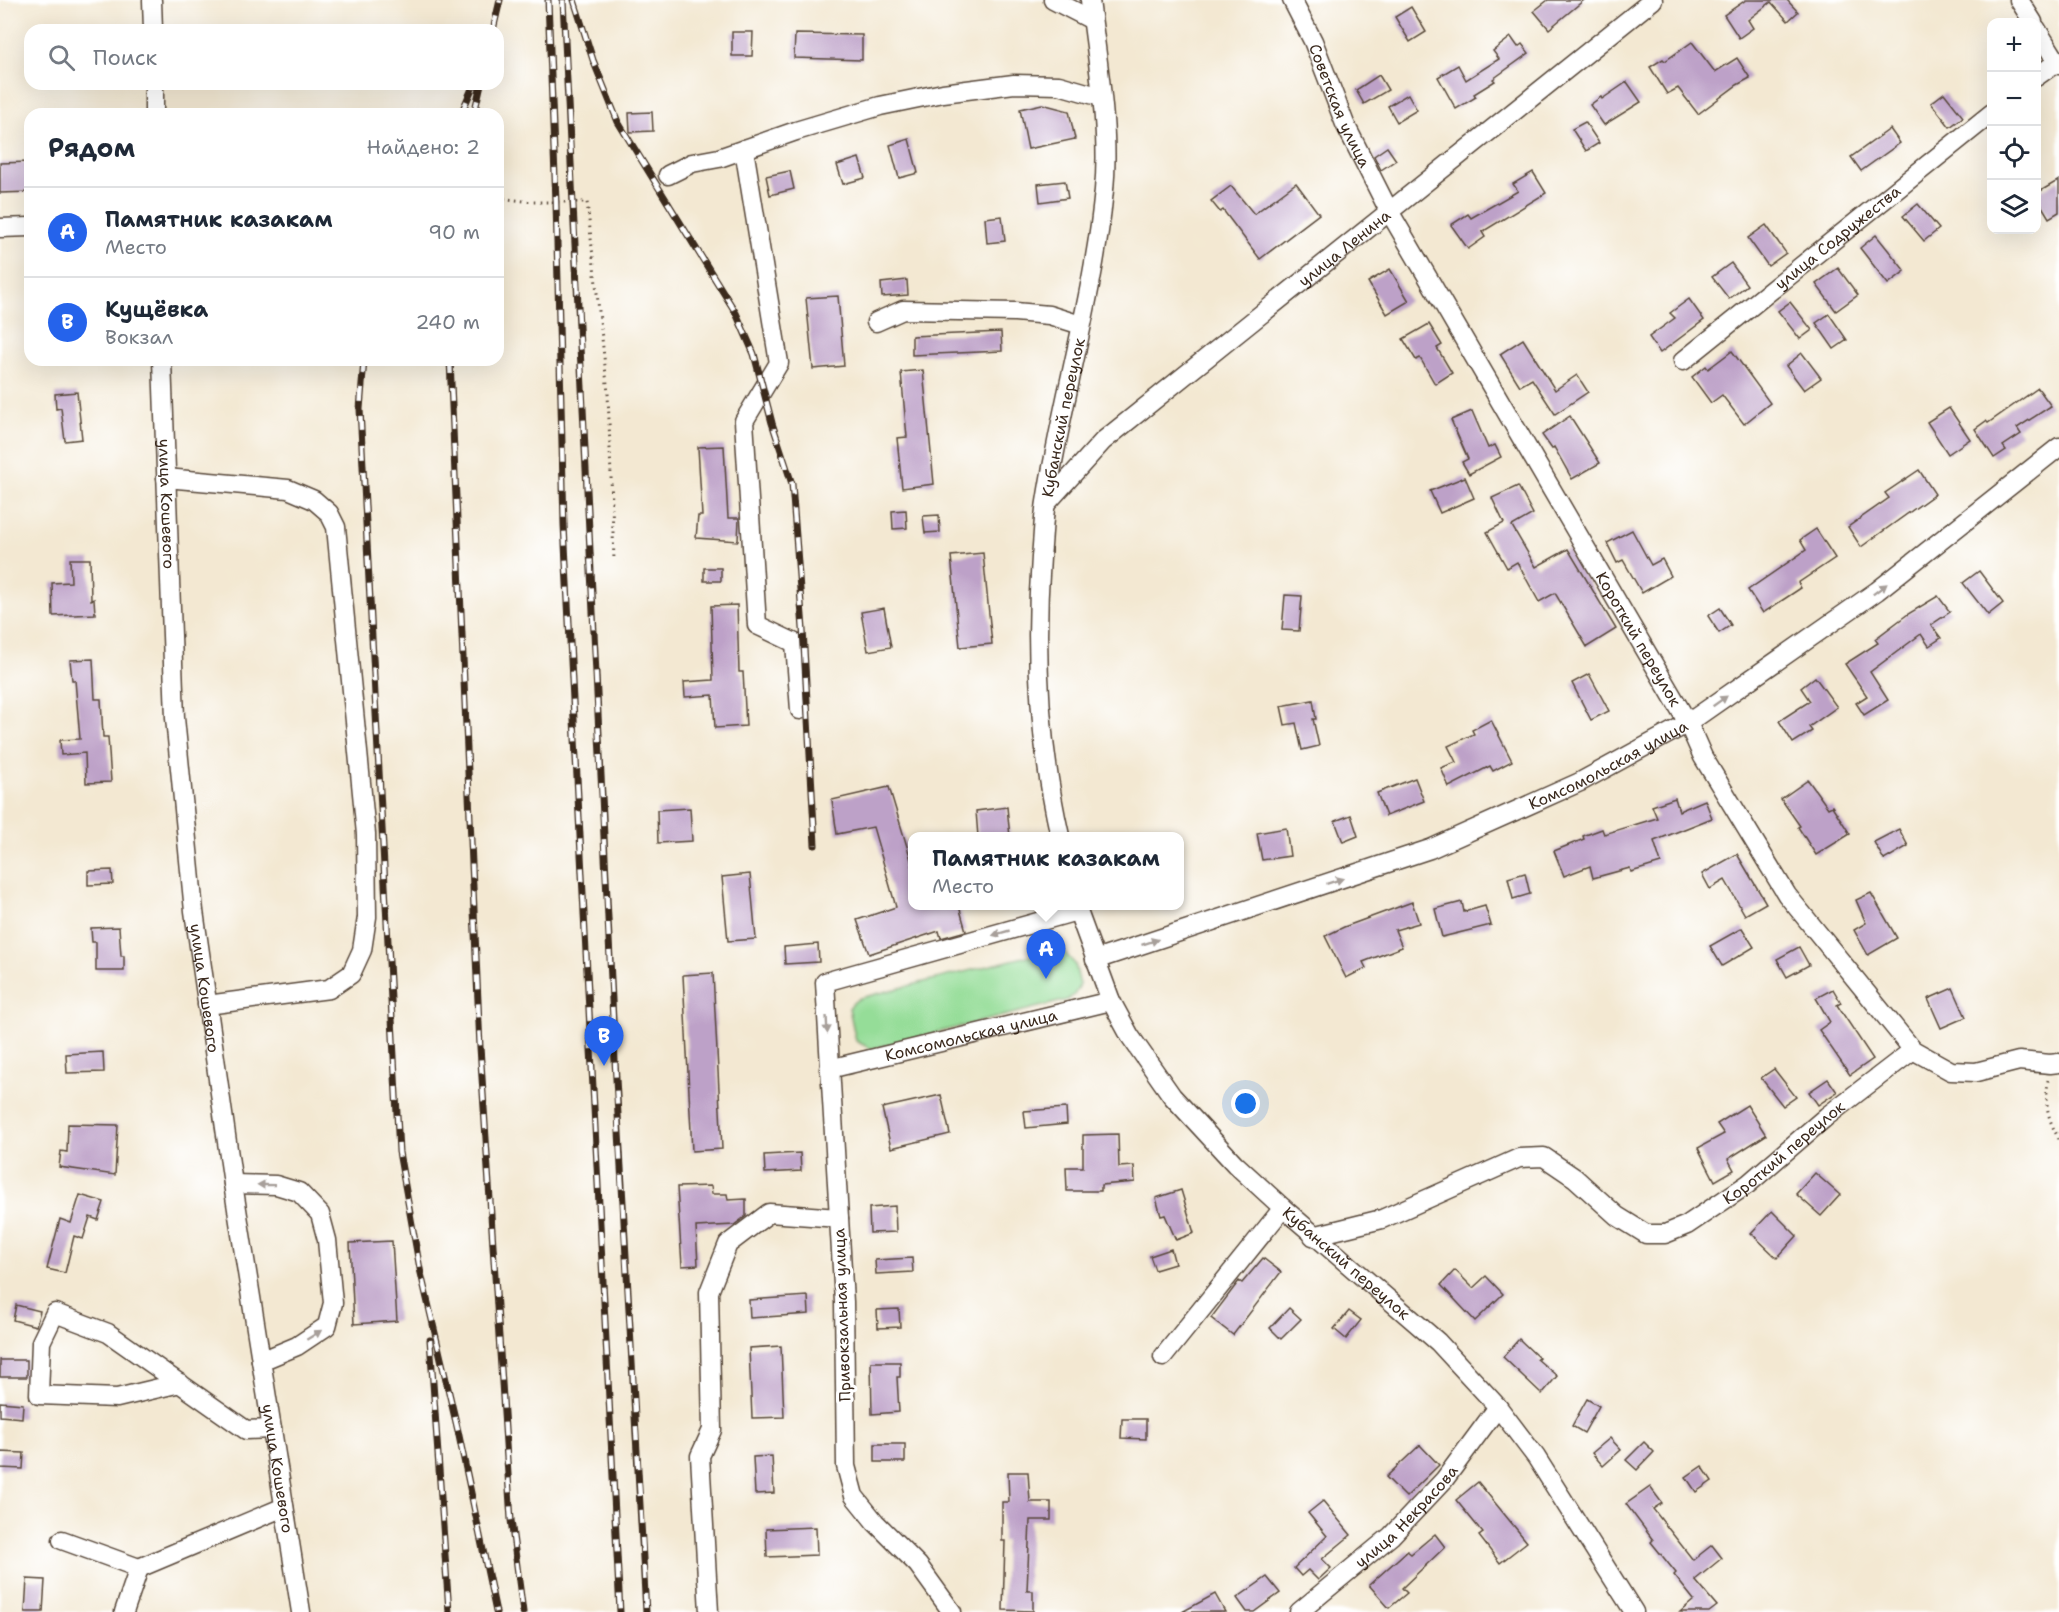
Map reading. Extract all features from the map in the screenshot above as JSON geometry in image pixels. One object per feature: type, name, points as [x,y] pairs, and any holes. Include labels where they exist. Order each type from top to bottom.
[{"type":"street","points":[[152,0],[153,24]]},
{"type":"street","points":[[1053,0],[1092,20]]},
{"type":"street","name":"Кубанский переулок","points":[[1059,832],[1039,706],[1038,602],[1046,504],[1098,248],[1105,187],[1105,137],[1090,0]]},
{"type":"street","name":"Советская улица","points":[[1292,0],[1313,41],[1346,124],[1389,211]]},
{"type":"street","name":"улица Ленина","points":[[1046,504],[1103,441],[1653,0]]},
{"type":"street","points":[[2019,0],[2030,18]]},
{"type":"street","points":[[2041,35],[2058,63],[2041,74]]},
{"type":"street","points":[[668,175],[692,163],[718,158],[796,131],[880,106],[943,93],[1014,84],[1037,84],[1059,85],[1101,97]]},
{"type":"street","points":[[154,90],[154,108]]},
{"type":"street","name":"улица Содружества","points":[[1683,361],[1987,117]]},
{"type":"street","points":[[744,149],[779,363],[744,422],[757,625],[795,643],[800,710]]},
{"type":"street","name":"Короткий переулок","points":[[1389,211],[1688,723],[1703,757],[1787,896],[1913,1050],[1951,1071],[1976,1072],[2019,1061],[2054,1064]]},
{"type":"street","points":[[0,228],[24,226]]},
{"type":"street","points":[[876,321],[903,310],[970,311],[1049,315],[1081,325]]},
{"type":"street","name":"улица Кошевого","points":[[162,366],[175,718],[194,911],[233,1184],[301,1612]]},
{"type":"street","name":"Комсомольская улица","points":[[1095,960],[1430,849],[1580,782],[1688,723],[1877,591],[2059,447]]},
{"type":"street","points":[[166,478],[288,489],[314,500],[329,513],[336,527],[366,834],[367,916],[362,950],[351,974],[329,989],[207,1005]]},
{"type":"street","name":"Привокзальная улица","points":[[952,1612],[918,1565],[875,1522],[854,1496],[846,1466],[844,1302],[825,982],[1070,910]]},
{"type":"street","name":"Кубанский переулок","points":[[1078,910],[1111,1001],[1130,1036],[1172,1096],[1235,1164],[1313,1236],[1438,1342],[1497,1407],[1536,1457],[1634,1612]]},
{"type":"street","name":"Комсомольская улица","points":[[829,1069],[1111,1001]]},
{"type":"street","name":"Короткий переулок","points":[[1313,1236],[1382,1219],[1519,1158],[1544,1157],[1575,1178],[1617,1216],[1646,1234],[1665,1234],[1687,1225],[1748,1184],[1827,1116],[1913,1050]]},
{"type":"street","points":[[233,1184],[276,1185],[299,1192],[320,1214],[327,1240],[333,1303],[327,1326],[297,1346],[261,1360]]},
{"type":"street","points":[[1163,1357],[1283,1208]]},
{"type":"street","points":[[709,1612],[700,1456],[712,1430],[709,1292],[728,1244],[769,1214],[839,1218]]},
{"type":"street","points":[[180,1383],[117,1398],[39,1395],[41,1342],[55,1313],[108,1333],[180,1383],[246,1430],[272,1429]]},
{"type":"street","name":"улица Некрасова","points":[[1299,1612],[1391,1536],[1444,1479],[1497,1407]]},
{"type":"street","points":[[62,1540],[139,1568],[284,1507]]},
{"type":"street","points":[[124,1612],[139,1568]]},
{"type":"path","points":[[504,199],[532,202],[587,202],[608,393],[614,560]]},
{"type":"path","points":[[2054,1064],[2046,1098],[2050,1123],[2059,1138]]},
{"type":"green space","points":[[1048,951],[1064,952],[1075,964],[1080,985],[1074,995],[1067,1000],[871,1049],[856,1041],[849,1008],[860,998]]},
{"type":"building","points":[[1548,0],[1584,0],[1549,29],[1534,11]]},
{"type":"building","points":[[1746,0],[1787,0],[1798,12],[1788,21],[1771,2],[1748,20],[1753,28],[1739,38],[1724,15]]},
{"type":"building","points":[[1411,7],[1426,32],[1410,42],[1395,17]]},
{"type":"building","points":[[732,32],[753,32],[752,56],[732,56]]},
{"type":"building","points":[[795,34],[862,35],[862,60],[794,58]]},
{"type":"building","points":[[1511,37],[1518,47],[1522,44],[1529,53],[1493,79],[1495,81],[1474,94],[1476,97],[1456,109],[1438,77],[1458,65],[1466,80],[1499,59],[1493,51]]},
{"type":"building","points":[[1692,42],[1715,72],[1737,58],[1750,78],[1698,114],[1678,88],[1667,94],[1650,67],[1663,59],[1665,61]]},
{"type":"building","points":[[1379,75],[1388,90],[1364,104],[1356,90]]},
{"type":"building","points":[[1627,82],[1641,102],[1604,125],[1590,105]]},
{"type":"building","points":[[1944,93],[1963,117],[1950,127],[1931,103]]},
{"type":"building","points":[[1408,94],[1417,110],[1397,122],[1388,106]]},
{"type":"building","points":[[1042,104],[1069,111],[1075,139],[1028,149],[1020,109]]},
{"type":"building","points":[[652,112],[653,131],[630,132],[629,113]]},
{"type":"building","points":[[1585,122],[1599,143],[1586,151],[1572,129]]},
{"type":"building","points":[[1890,129],[1900,143],[1861,171],[1851,157]]},
{"type":"building","points":[[909,139],[918,173],[899,178],[890,145]]},
{"type":"building","points":[[1387,147],[1396,160],[1381,170],[1374,156]]},
{"type":"building","points":[[859,158],[865,178],[843,184],[837,165]]},
{"type":"building","points":[[24,162],[24,192],[0,193],[0,163]]},
{"type":"building","points":[[790,171],[794,189],[770,195],[766,176]]},
{"type":"building","points":[[1533,172],[1546,193],[1482,232],[1485,237],[1468,249],[1451,225],[1468,214],[1471,218],[1518,191],[1513,184]]},
{"type":"building","points":[[2059,180],[2059,212],[2049,218],[2041,205],[2041,191]]},
{"type":"building","points":[[1065,181],[1068,198],[1040,202],[1038,184]]},
{"type":"building","points":[[1296,183],[1319,214],[1260,259],[1223,210],[1220,212],[1211,201],[1231,186],[1254,214]]},
{"type":"building","points":[[1918,204],[1939,229],[1924,241],[1903,216]]},
{"type":"building","points":[[1002,216],[1005,241],[987,243],[985,218]]},
{"type":"building","points":[[1766,225],[1786,253],[1768,266],[1748,238]]},
{"type":"building","points":[[1876,235],[1905,271],[1888,284],[1860,248]]},
{"type":"building","points":[[1731,263],[1747,285],[1729,299],[1712,277]]},
{"type":"building","points":[[1838,268],[1858,295],[1836,311],[1816,284]]},
{"type":"building","points":[[1390,269],[1409,301],[1387,314],[1368,282]]},
{"type":"building","points":[[907,280],[908,295],[882,297],[881,283]]},
{"type":"building","points":[[838,296],[844,366],[813,369],[806,298]]},
{"type":"building","points":[[1689,299],[1704,320],[1660,353],[1649,337],[1675,318],[1670,313]]},
{"type":"building","points":[[1790,302],[1812,330],[1800,339],[1778,311]]},
{"type":"building","points":[[1829,314],[1847,340],[1834,349],[1816,323]]},
{"type":"building","points":[[1429,324],[1442,345],[1437,348],[1452,373],[1435,384],[1420,358],[1416,360],[1403,339]]},
{"type":"building","points":[[1001,332],[1002,351],[912,355],[912,336]]},
{"type":"building","points":[[1523,339],[1555,390],[1577,375],[1588,392],[1555,414],[1532,379],[1520,386],[1500,354]]},
{"type":"building","points":[[1732,351],[1770,403],[1744,424],[1722,395],[1711,403],[1692,377],[1706,366],[1708,369]]},
{"type":"building","points":[[1802,353],[1821,378],[1804,390],[1786,366]]},
{"type":"building","points":[[923,370],[934,484],[902,488],[897,438],[907,437],[901,372]]},
{"type":"building","points":[[2038,388],[2051,406],[2017,428],[2021,434],[2003,446],[2006,450],[1994,458],[1975,429],[1986,421],[1988,423]]},
{"type":"building","points":[[77,392],[82,439],[65,441],[61,408],[56,409],[55,394]]},
{"type":"building","points":[[1949,408],[1970,439],[1948,454],[1927,422]]},
{"type":"building","points":[[1472,411],[1488,448],[1495,445],[1501,457],[1469,474],[1462,462],[1468,459],[1451,420]]},
{"type":"building","points":[[1570,416],[1600,463],[1572,479],[1554,447],[1552,449],[1542,435]]},
{"type":"building","points":[[724,446],[728,518],[739,518],[738,541],[696,538],[698,516],[702,516],[698,447]]},
{"type":"building","points":[[1919,470],[1935,494],[1861,547],[1848,527],[1889,498],[1885,493]]},
{"type":"building","points":[[1465,477],[1474,498],[1440,513],[1430,491]]},
{"type":"building","points":[[1518,486],[1533,514],[1512,526],[1536,567],[1568,549],[1616,629],[1587,647],[1555,593],[1539,602],[1517,562],[1507,568],[1487,532],[1504,523],[1492,498]]},
{"type":"building","points":[[906,510],[907,528],[893,529],[892,511]]},
{"type":"building","points":[[939,515],[940,532],[925,533],[923,516]]},
{"type":"building","points":[[1816,529],[1835,558],[1798,583],[1801,588],[1763,613],[1748,590],[1806,550],[1800,540]]},
{"type":"building","points":[[1632,530],[1651,565],[1662,559],[1671,576],[1642,593],[1623,560],[1617,563],[1607,543]]},
{"type":"building","points":[[983,553],[992,644],[960,647],[951,556]]},
{"type":"building","points":[[70,559],[90,559],[91,600],[94,599],[95,614],[53,616],[52,583],[71,582]]},
{"type":"building","points":[[704,568],[721,568],[721,581],[704,581]]},
{"type":"building","points":[[1979,571],[2003,603],[1988,615],[1963,583]]},
{"type":"building","points":[[1285,595],[1302,596],[1299,631],[1282,630]]},
{"type":"building","points":[[1938,596],[1950,612],[1931,625],[1941,638],[1929,646],[1921,634],[1870,672],[1888,700],[1864,715],[1856,703],[1867,696],[1845,664],[1878,643],[1875,639],[1908,614]]},
{"type":"building","points":[[737,605],[739,672],[743,672],[746,726],[715,728],[713,695],[685,697],[684,682],[713,680],[711,606]]},
{"type":"building","points":[[884,608],[891,647],[868,651],[861,612]]},
{"type":"building","points":[[1720,608],[1731,625],[1719,633],[1708,616]]},
{"type":"building","points":[[93,659],[95,699],[101,699],[103,737],[108,737],[111,782],[86,783],[85,753],[61,755],[60,740],[80,739],[75,680],[72,680],[70,660]]},
{"type":"building","points":[[1589,674],[1609,711],[1591,720],[1572,683]]},
{"type":"building","points":[[1815,677],[1837,707],[1809,727],[1812,731],[1793,743],[1779,721],[1810,701],[1801,688]]},
{"type":"building","points":[[1313,700],[1316,719],[1313,719],[1319,746],[1302,750],[1296,723],[1285,725],[1281,706]]},
{"type":"building","points":[[1491,720],[1512,761],[1493,771],[1490,766],[1449,787],[1441,768],[1456,762],[1448,746],[1474,734],[1472,730]]},
{"type":"building","points":[[1415,778],[1424,801],[1386,816],[1377,793]]},
{"type":"building","points":[[1808,780],[1828,808],[1832,806],[1850,834],[1816,855],[1798,827],[1800,826],[1781,799]]},
{"type":"building","points":[[889,787],[908,850],[908,910],[960,910],[966,931],[941,938],[939,931],[869,954],[857,920],[896,907],[873,827],[837,834],[832,800]]},
{"type":"building","points":[[1675,798],[1679,811],[1705,800],[1712,818],[1654,841],[1661,863],[1631,872],[1630,868],[1593,878],[1590,866],[1564,876],[1554,851],[1602,829],[1604,834],[1657,818],[1652,806]]},
{"type":"building","points":[[1007,807],[1010,832],[978,832],[976,811]]},
{"type":"building","points":[[690,808],[692,841],[658,843],[657,810]]},
{"type":"building","points":[[1351,815],[1358,836],[1343,842],[1335,821]]},
{"type":"building","points":[[1286,828],[1290,856],[1262,860],[1257,833]]},
{"type":"building","points":[[1899,829],[1908,846],[1884,860],[1874,842]]},
{"type":"building","points":[[1737,854],[1766,903],[1745,915],[1725,880],[1710,889],[1702,874]]},
{"type":"building","points":[[112,870],[113,884],[88,885],[88,871]]},
{"type":"building","points":[[1525,873],[1530,894],[1513,899],[1508,878]]},
{"type":"building","points":[[750,874],[756,939],[728,941],[722,877]]},
{"type":"building","points":[[1871,893],[1897,938],[1868,955],[1854,930],[1866,923],[1856,900]]},
{"type":"building","points":[[1412,902],[1419,923],[1395,930],[1402,947],[1363,962],[1366,968],[1346,978],[1325,936]]},
{"type":"building","points":[[1462,902],[1464,912],[1485,906],[1491,925],[1442,937],[1435,909]]},
{"type":"building","points":[[119,927],[124,971],[96,971],[96,942],[92,942],[91,928]]},
{"type":"building","points":[[1742,928],[1754,947],[1722,966],[1710,946]]},
{"type":"building","points":[[818,944],[819,962],[785,964],[784,947]]},
{"type":"building","points":[[1799,947],[1809,965],[1787,977],[1777,959]]},
{"type":"building","points":[[713,973],[722,1149],[692,1151],[683,975]]},
{"type":"building","points":[[1953,988],[1966,1017],[1941,1028],[1928,999]]},
{"type":"building","points":[[1833,989],[1841,1003],[1837,1005],[1873,1059],[1850,1075],[1819,1030],[1830,1022],[1816,998]]},
{"type":"building","points":[[103,1052],[104,1072],[67,1073],[66,1054]]},
{"type":"building","points":[[1774,1069],[1796,1097],[1783,1106],[1761,1078]]},
{"type":"building","points":[[1828,1079],[1837,1092],[1818,1105],[1809,1092]]},
{"type":"building","points":[[941,1095],[950,1134],[891,1148],[882,1108]]},
{"type":"building","points":[[1747,1105],[1766,1135],[1728,1159],[1734,1170],[1715,1181],[1698,1148],[1724,1134],[1717,1124]]},
{"type":"building","points":[[1066,1108],[1067,1124],[1026,1128],[1024,1111]]},
{"type":"building","points":[[68,1124],[118,1125],[115,1175],[59,1167],[61,1151],[67,1152]]},
{"type":"building","points":[[1118,1134],[1119,1167],[1134,1166],[1135,1182],[1101,1185],[1101,1191],[1067,1191],[1066,1167],[1083,1167],[1083,1135]]},
{"type":"building","points":[[800,1153],[801,1171],[765,1173],[764,1155]]},
{"type":"building","points":[[1815,1173],[1840,1195],[1821,1216],[1796,1194]]},
{"type":"building","points":[[711,1186],[712,1194],[727,1194],[728,1200],[746,1199],[746,1216],[734,1225],[696,1227],[698,1265],[682,1266],[677,1187]]},
{"type":"building","points":[[1181,1190],[1194,1233],[1176,1240],[1165,1215],[1161,1216],[1156,1198]]},
{"type":"building","points":[[80,1195],[104,1202],[98,1220],[90,1217],[83,1239],[74,1236],[65,1273],[47,1269],[60,1219],[71,1223]]},
{"type":"building","points":[[895,1206],[896,1232],[870,1233],[869,1208]]},
{"type":"building","points":[[1772,1211],[1797,1236],[1777,1258],[1751,1233]]},
{"type":"building","points":[[392,1241],[397,1321],[354,1324],[350,1243]]},
{"type":"building","points":[[1171,1249],[1175,1264],[1155,1270],[1150,1256]]},
{"type":"building","points":[[912,1258],[913,1272],[876,1274],[875,1260]]},
{"type":"building","points":[[1263,1258],[1281,1272],[1233,1335],[1211,1318],[1239,1281],[1242,1283]]},
{"type":"building","points":[[1455,1270],[1473,1288],[1486,1276],[1503,1294],[1475,1321],[1441,1285]]},
{"type":"building","points":[[808,1296],[809,1314],[750,1318],[749,1300]]},
{"type":"building","points":[[16,1305],[40,1311],[36,1326],[13,1320]]},
{"type":"building","points":[[1289,1308],[1301,1319],[1281,1339],[1270,1328]]},
{"type":"building","points":[[899,1309],[900,1327],[878,1328],[877,1310]]},
{"type":"building","points":[[1349,1311],[1361,1320],[1346,1339],[1334,1329]]},
{"type":"building","points":[[1519,1339],[1557,1376],[1542,1394],[1503,1357]]},
{"type":"building","points":[[781,1346],[784,1417],[752,1418],[749,1348]]},
{"type":"building","points":[[0,1360],[27,1360],[27,1377],[0,1377]]},
{"type":"building","points":[[871,1362],[900,1362],[900,1377],[897,1377],[899,1412],[872,1414]]},
{"type":"building","points":[[1587,1399],[1599,1406],[1584,1433],[1572,1426]]},
{"type":"building","points":[[0,1402],[23,1404],[22,1418],[0,1416]]},
{"type":"building","points":[[1122,1419],[1146,1419],[1146,1439],[1121,1438]]},
{"type":"building","points":[[1610,1438],[1621,1450],[1603,1466],[1592,1453]]},
{"type":"building","points":[[1644,1442],[1654,1452],[1637,1470],[1626,1460]]},
{"type":"building","points":[[875,1444],[905,1444],[905,1462],[875,1462]]},
{"type":"building","points":[[1420,1445],[1439,1465],[1406,1497],[1386,1477]]},
{"type":"building","points":[[0,1452],[24,1453],[23,1469],[0,1468]]},
{"type":"building","points":[[772,1456],[774,1493],[755,1494],[753,1457]]},
{"type":"building","points":[[1702,1466],[1712,1481],[1696,1492],[1686,1477]]},
{"type":"building","points":[[1008,1472],[1028,1472],[1030,1502],[1051,1502],[1051,1520],[1030,1520],[1027,1591],[1033,1591],[1033,1611],[1003,1610],[1005,1541],[1002,1541],[1002,1502],[1009,1502]]},
{"type":"building","points":[[1478,1482],[1527,1542],[1500,1563],[1479,1536],[1483,1533],[1456,1500]]},
{"type":"building","points":[[1650,1487],[1662,1503],[1653,1509],[1693,1560],[1712,1545],[1722,1558],[1695,1580],[1717,1606],[1709,1612],[1680,1612],[1694,1600],[1674,1575],[1676,1573],[1651,1542],[1653,1540],[1626,1504]]},
{"type":"building","points":[[1323,1501],[1351,1535],[1322,1559],[1331,1568],[1318,1580],[1308,1570],[1301,1576],[1294,1568],[1327,1536],[1308,1513]]},
{"type":"building","points":[[816,1527],[817,1555],[767,1557],[766,1529]]},
{"type":"building","points":[[1435,1534],[1445,1547],[1402,1588],[1407,1593],[1389,1608],[1369,1585],[1407,1551],[1411,1554]]},
{"type":"building","points":[[1267,1577],[1280,1593],[1254,1612],[1247,1612],[1237,1598]]},
{"type":"building","points":[[27,1579],[45,1580],[43,1612],[25,1612]]},
{"type":"building","points":[[1215,1594],[1225,1612],[1182,1612]]},
{"type":"railway","points":[[494,24],[500,0]]},
{"type":"railway","points":[[548,0],[556,202],[564,525],[620,1612]]},
{"type":"railway","points":[[563,0],[619,1130],[646,1612]]},
{"type":"railway","points":[[574,0],[593,60],[618,122],[736,313],[754,354],[772,423],[792,484],[815,845]]},
{"type":"railway","points":[[464,108],[471,90]]},
{"type":"railway","points":[[475,108],[480,90]]},
{"type":"railway","points":[[364,366],[360,409],[399,1152],[420,1269],[458,1431],[496,1612]]},
{"type":"railway","points":[[450,366],[480,1047],[511,1520],[523,1612]]},
{"type":"railway","points":[[430,1340],[449,1612]]},
{"type":"place","name":"Памятник казакам","points":[[1046,979]]},
{"type":"place","name":"Кущёвка","points":[[604,1066]]}]
